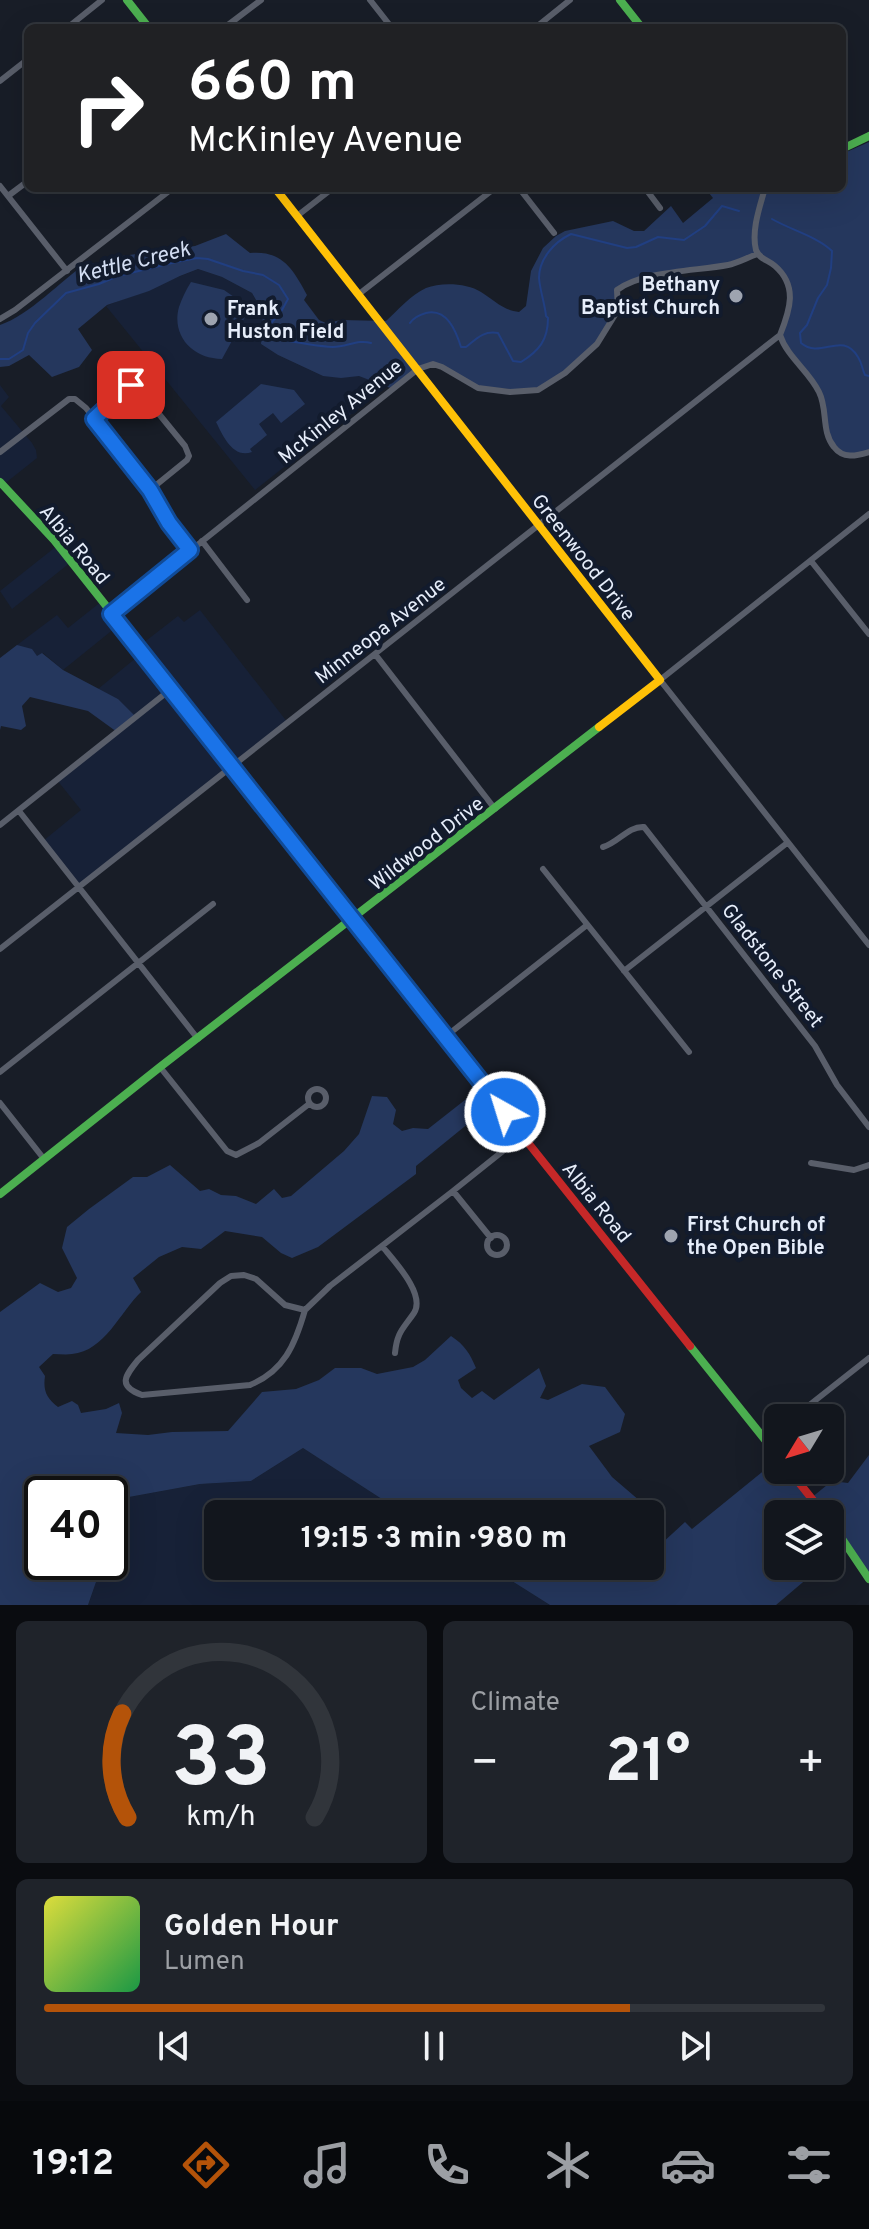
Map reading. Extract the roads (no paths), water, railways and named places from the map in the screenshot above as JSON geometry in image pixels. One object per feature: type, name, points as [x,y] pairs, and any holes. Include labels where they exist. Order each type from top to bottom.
[{"type":"street","points":[[72,24],[102,0]]},
{"type":"street","points":[[127,0],[146,24]]},
{"type":"street","points":[[229,24],[261,0]]},
{"type":"street","points":[[370,0],[384,24]]},
{"type":"street","points":[[540,24],[570,0]]},
{"type":"street","points":[[620,0],[639,24]]},
{"type":"street","points":[[0,81],[24,62]]},
{"type":"street","points":[[846,147],[869,136]]},
{"type":"street","points":[[8,196],[24,184]]},
{"type":"street","points":[[0,186],[67,271]]},
{"type":"street","points":[[0,319],[8,316],[168,192]]},
{"type":"street","name":"Greenwood Drive","points":[[278,192],[869,945]]},
{"type":"street","points":[[297,216],[328,192]]},
{"type":"street","points":[[359,294],[490,192]]},
{"type":"street","points":[[522,192],[554,233]]},
{"type":"street","points":[[648,192],[660,208]]},
{"type":"street","points":[[764,192],[755,237],[758,254],[777,267],[791,290],[788,316],[780,335],[783,345],[819,391],[827,435],[833,447],[852,456],[869,452]]},
{"type":"street","name":"McKinley Avenue","points":[[111,614],[418,369],[433,364],[478,388],[510,392],[538,390],[565,373],[597,344],[618,310],[617,290],[626,283],[733,264],[758,254]]},
{"type":"street","name":"Minneopa Avenue","points":[[0,949],[780,335]]},
{"type":"street","points":[[94,419],[131,385],[137,387],[185,446],[189,456],[187,460],[150,490]]},
{"type":"street","points":[[0,452],[69,399],[77,400],[150,490],[169,523],[190,550]]},
{"type":"street","name":"Albia Road","points":[[0,482],[54,540],[764,1439]]},
{"type":"street","name":"Wildwood Drive","points":[[0,1194],[869,514]]},
{"type":"street","points":[[202,541],[247,600]]},
{"type":"street","points":[[811,561],[869,634]]},
{"type":"street","points":[[375,654],[495,809]]},
{"type":"street","points":[[0,825],[171,689]]},
{"type":"street","points":[[19,811],[198,1039]]},
{"type":"street","name":"Gladstone Street","points":[[603,847],[611,845],[635,827],[644,827],[815,1046],[836,1083],[869,1127]]},
{"type":"street","points":[[624,971],[787,843]]},
{"type":"street","points":[[543,869],[689,1052]]},
{"type":"street","points":[[0,1072],[213,904]]},
{"type":"street","points":[[445,1037],[587,925]]},
{"type":"street","points":[[160,1067],[225,1148],[236,1155],[261,1142],[309,1104]]},
{"type":"street","points":[[0,1103],[44,1159]]},
{"type":"street","points":[[305,1310],[285,1305],[256,1279],[244,1275],[231,1276],[138,1360],[127,1374],[126,1387],[142,1395],[250,1385],[264,1379],[286,1357],[305,1310],[318,1295],[523,1135]]},
{"type":"street","points":[[811,1163],[854,1170],[869,1165]]},
{"type":"street","points":[[453,1191],[491,1238]]},
{"type":"street","points":[[382,1246],[417,1297],[417,1308],[397,1337],[395,1353]]},
{"type":"street","points":[[811,1404],[869,1358]]},
{"type":"street","points":[[800,1484],[813,1500]]},
{"type":"street","points":[[844,1540],[869,1579]]},
{"type":"waterway","name":"Kettle Creek","points":[[410,323],[423,314],[440,314],[453,328],[461,347],[466,347],[484,334],[498,333],[513,361],[521,362],[533,354],[544,339],[548,318],[540,288],[540,271],[553,246],[565,237],[571,234],[627,248],[658,237],[684,240],[705,226],[722,206],[739,211]]},
{"type":"waterway","name":"Kettle Creek","points":[[772,219],[832,251],[827,285],[800,333],[801,343],[816,349],[838,345],[852,349],[865,375],[869,376]]},
{"type":"waterway","name":"Kettle Creek","points":[[0,359],[9,359],[23,350],[35,323],[66,293],[118,276],[197,258],[263,275],[279,285],[288,299],[267,328],[268,337],[333,347],[371,343]]},
{"type":"place","name":"Bethany Baptist Church","points":[[736,296]]},
{"type":"place","name":"Frank Huston Field","points":[[211,319]]},
{"type":"place","name":"First Church of the Open Bible","points":[[671,1236]]}]
